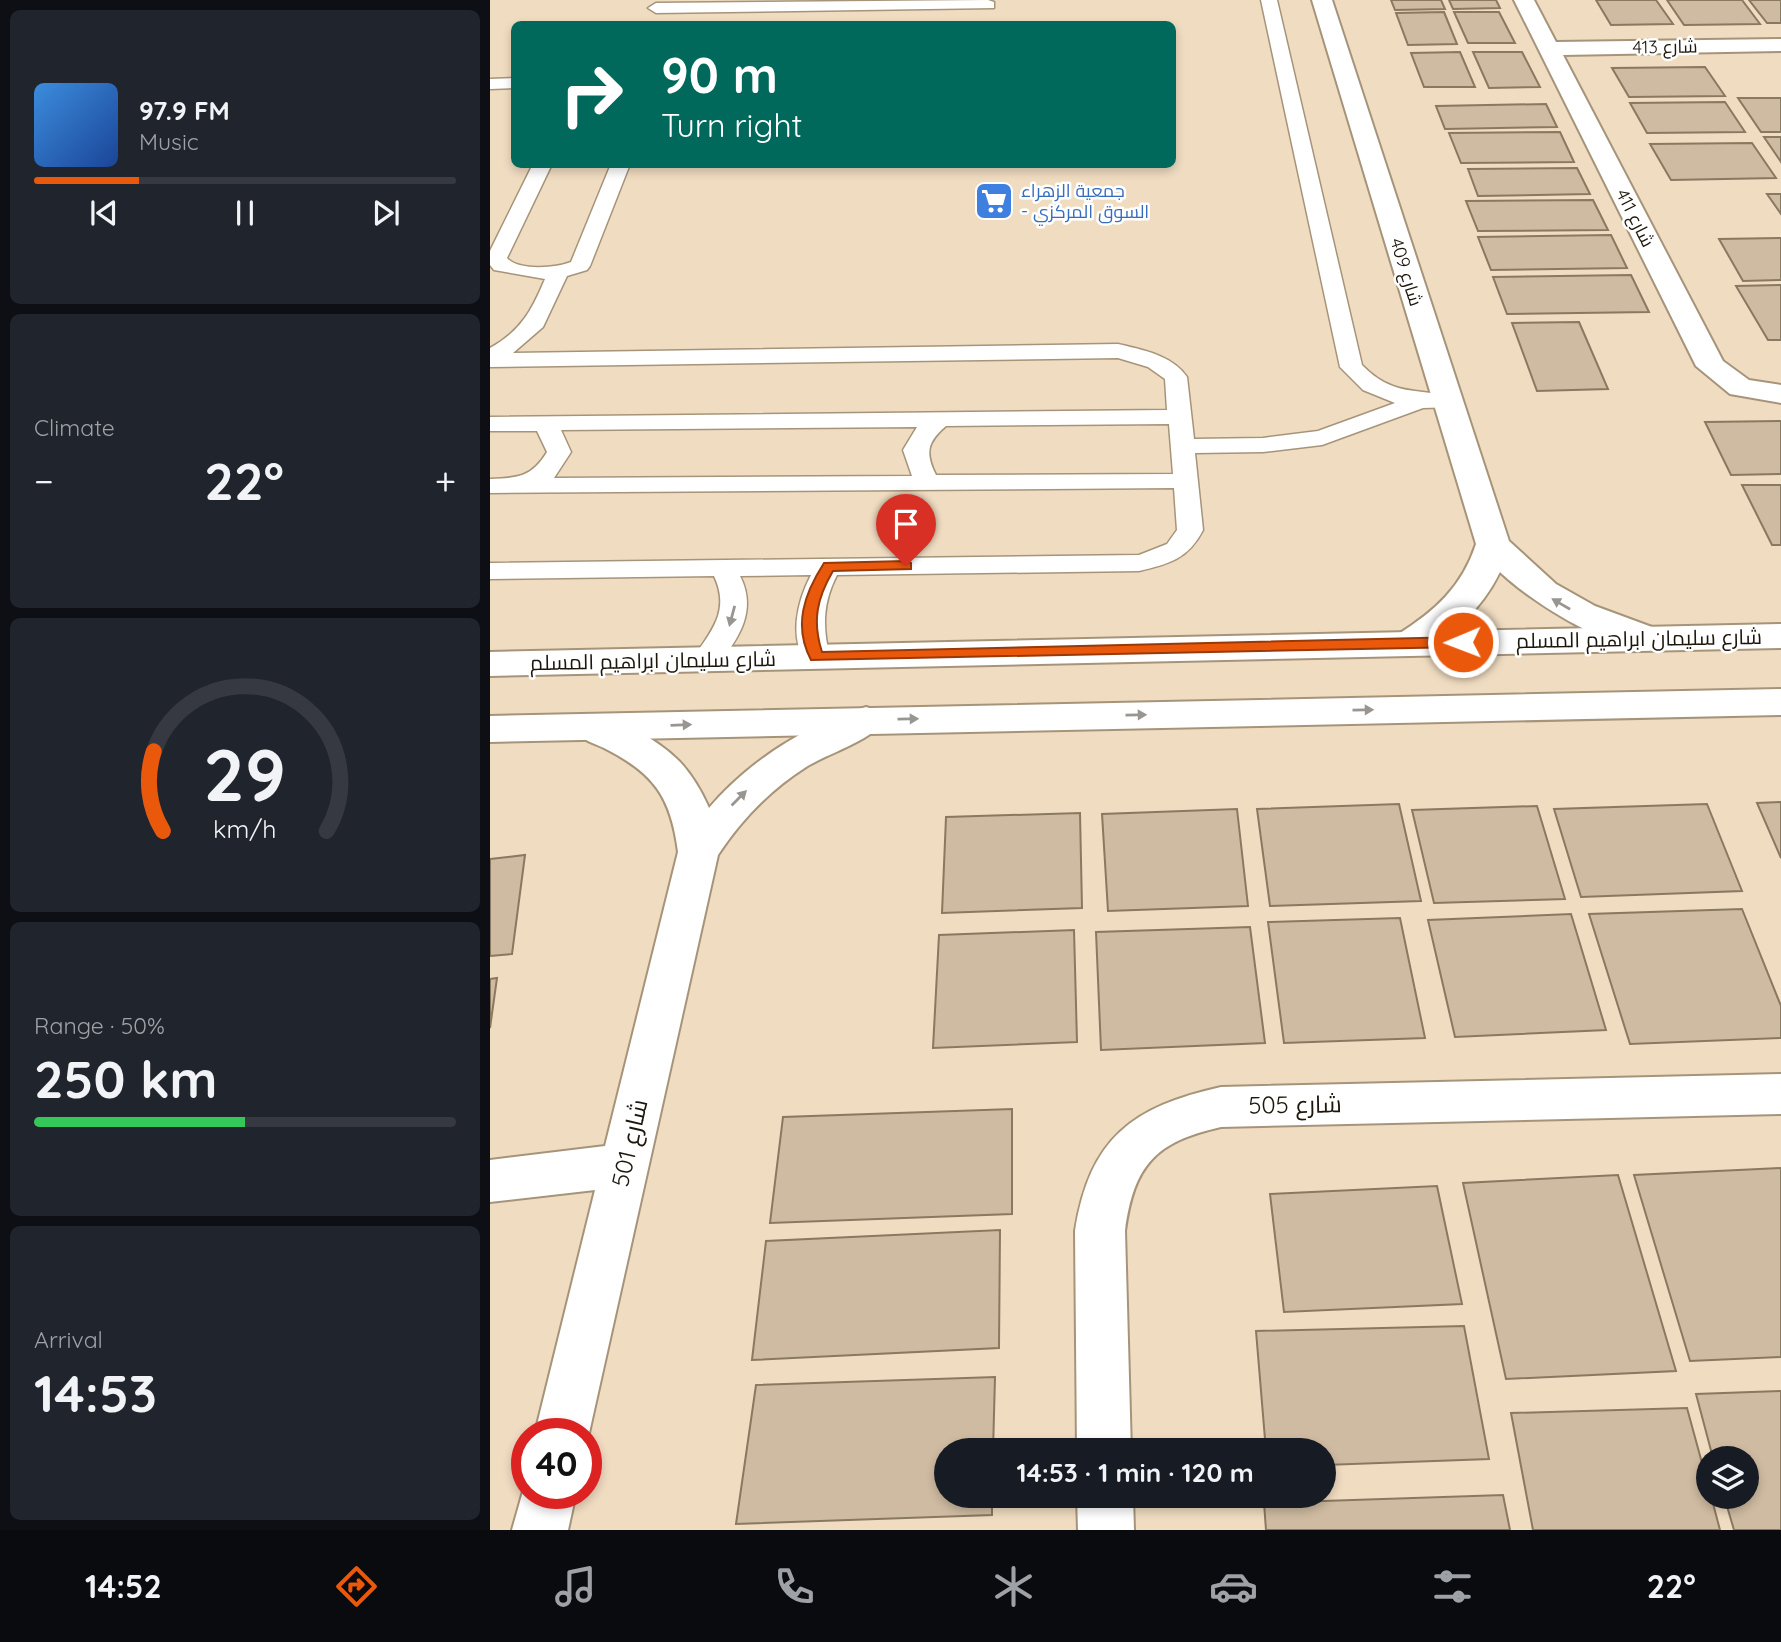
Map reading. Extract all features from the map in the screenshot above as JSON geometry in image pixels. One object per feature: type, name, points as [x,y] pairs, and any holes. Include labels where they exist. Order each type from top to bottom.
[{"type":"street","name":"شارع 409","points":[[1322,0],[1493,544],[1508,564],[1555,601],[1583,616],[1647,638]]},
{"type":"street","name":"شارع 411","points":[[1524,0],[1711,366],[1740,388],[1781,394]]},
{"type":"street","name":"شارع 413","points":[[1548,49],[1781,45]]},
{"type":"street","points":[[1410,643],[1460,608],[1488,566],[1493,544]]},
{"type":"street","name":"شارع سليمان ابراهيم المسلم","points":[[490,664],[1781,636]]},
{"type":"street","points":[[490,729],[1781,702]]},
{"type":"street","name":"شارع 501","points":[[698,852],[735,800],[760,778],[792,755],[866,720]]},
{"type":"street","name":"شارع 501","points":[[566,1418],[698,852],[696,826],[688,802],[675,781],[641,750],[592,727]]},
{"type":"street","name":"شارع 505","points":[[1104,1438],[1100,1231],[1103,1199],[1114,1170],[1133,1145],[1159,1125],[1188,1113],[1221,1107],[1781,1094]]},
{"type":"street","points":[[490,1181],[625,1165]]},
{"type":"street","points":[[1105,1508],[1105,1530]]},
{"type":"street","points":[[540,1530],[545,1509]]},
{"type":"lane","points":[[1269,0],[1351,368],[1363,382],[1416,403]]},
{"type":"lane","points":[[650,21],[658,4],[988,3],[986,21]]},
{"type":"lane","points":[[490,84],[511,83]]},
{"type":"lane","points":[[541,168],[497,258],[501,266],[511,269],[559,271],[572,270],[583,261],[619,168]]},
{"type":"lane","points":[[490,359],[536,326],[559,271]]},
{"type":"lane","points":[[490,359],[1118,351],[1163,364],[1176,376],[1191,530],[1183,547],[1164,557],[1139,564],[490,571]]},
{"type":"lane","points":[[1182,446],[1263,445],[1322,438],[1416,403],[1447,402]]},
{"type":"lane","points":[[490,424],[944,417],[1180,417]]},
{"type":"lane","points":[[926,480],[914,458],[914,447],[922,434],[944,417]]},
{"type":"lane","points":[[528,485],[547,472],[559,452],[555,439],[543,423]]},
{"type":"lane","points":[[490,486],[926,480],[1185,481]]},
{"type":"lane","points":[[816,657],[809,634],[809,611],[816,588],[829,566]]},
{"type":"lane","points":[[706,660],[723,641],[736,601],[732,583],[722,567]]},
{"type":"building","points":[[1391,0],[1441,0],[1445,9],[1395,10]]},
{"type":"building","points":[[1449,0],[1496,0],[1500,8],[1453,9]]},
{"type":"building","points":[[1596,0],[1656,0],[1673,24],[1611,25]]},
{"type":"building","points":[[1667,0],[1742,0],[1760,24],[1684,25]]},
{"type":"building","points":[[1749,0],[1781,0],[1781,23],[1767,23]]},
{"type":"building","points":[[1444,12],[1457,44],[1408,45],[1396,13]]},
{"type":"building","points":[[1454,12],[1499,12],[1515,43],[1468,43]]},
{"type":"building","points":[[1460,52],[1475,87],[1424,87],[1411,53]]},
{"type":"building","points":[[1473,52],[1522,52],[1540,87],[1489,88]]},
{"type":"building","points":[[1705,67],[1725,96],[1629,97],[1612,68]]},
{"type":"building","points":[[1738,98],[1781,98],[1781,132],[1761,132]]},
{"type":"building","points":[[1725,102],[1745,132],[1647,133],[1630,103]]},
{"type":"building","points":[[1546,104],[1557,127],[1445,129],[1436,106]]},
{"type":"building","points":[[1560,132],[1574,162],[1461,163],[1449,133]]},
{"type":"building","points":[[1764,137],[1781,137],[1781,162]]},
{"type":"building","points":[[1752,143],[1776,178],[1671,180],[1650,144]]},
{"type":"building","points":[[1577,168],[1590,194],[1478,196],[1468,169]]},
{"type":"building","points":[[1767,194],[1781,194],[1781,214]]},
{"type":"building","points":[[1593,200],[1608,230],[1478,231],[1466,201]]},
{"type":"building","points":[[1611,235],[1627,268],[1491,270],[1478,237]]},
{"type":"building","points":[[1781,238],[1781,280],[1743,281],[1719,239]]},
{"type":"building","points":[[1631,275],[1649,312],[1507,314],[1493,277]]},
{"type":"building","points":[[1781,285],[1781,340],[1768,340],[1736,286]]},
{"type":"building","points":[[1579,322],[1608,389],[1537,391],[1512,323]]},
{"type":"building","points":[[1781,421],[1781,474],[1731,475],[1705,422]]},
{"type":"building","points":[[1742,485],[1781,485],[1781,545],[1772,545]]},
{"type":"building","points":[[1781,802],[1781,858],[1757,803]]},
{"type":"building","points":[[1399,804],[1421,901],[1270,906],[1257,809]]},
{"type":"building","points":[[1707,804],[1742,891],[1581,897],[1554,809]]},
{"type":"building","points":[[1537,806],[1565,899],[1434,903],[1412,810]]},
{"type":"building","points":[[1237,809],[1248,906],[1108,911],[1102,814]]},
{"type":"building","points":[[1080,813],[1082,908],[942,913],[946,817]]},
{"type":"building","points":[[525,855],[512,954],[490,956],[490,859]]},
{"type":"building","points":[[1742,909],[1781,1006],[1781,1038],[1630,1044],[1589,914]]},
{"type":"building","points":[[1571,914],[1606,1030],[1455,1037],[1428,920]]},
{"type":"building","points":[[1400,918],[1425,1038],[1284,1043],[1268,922]]},
{"type":"building","points":[[1250,927],[1265,1043],[1101,1050],[1096,932]]},
{"type":"building","points":[[1074,930],[1077,1042],[933,1048],[939,935]]},
{"type":"building","points":[[497,978],[490,1028],[490,979]]},
{"type":"building","points":[[1012,1109],[1012,1214],[770,1223],[783,1117]]},
{"type":"building","points":[[1781,1168],[1781,1357],[1690,1361],[1634,1175]]},
{"type":"building","points":[[1618,1175],[1676,1371],[1506,1379],[1463,1183]]},
{"type":"building","points":[[1437,1186],[1462,1304],[1284,1312],[1270,1194]]},
{"type":"building","points":[[1000,1230],[999,1348],[752,1360],[766,1241]]},
{"type":"building","points":[[1464,1326],[1489,1459],[1336,1465],[1336,1438],[1265,1438],[1256,1331]]},
{"type":"building","points":[[995,1377],[993,1438],[934,1438],[934,1508],[992,1508],[992,1515],[736,1524],[756,1385]]},
{"type":"building","points":[[1781,1391],[1781,1530],[1734,1530],[1728,1509],[1759,1509],[1759,1446],[1710,1446],[1696,1394]]},
{"type":"building","points":[[1687,1408],[1697,1446],[1696,1509],[1714,1509],[1720,1530],[1533,1530],[1511,1413]]},
{"type":"building","points":[[1503,1495],[1510,1530],[1266,1530],[1264,1508],[1336,1508],[1336,1501]]},
{"type":"place","name":"جمعية الزهراء - السوق المركزي","points":[[994,201]]},
{"type":"route","points":[[906,566],[829,566],[816,588],[809,611],[809,634],[816,657],[1463,642]]}]
